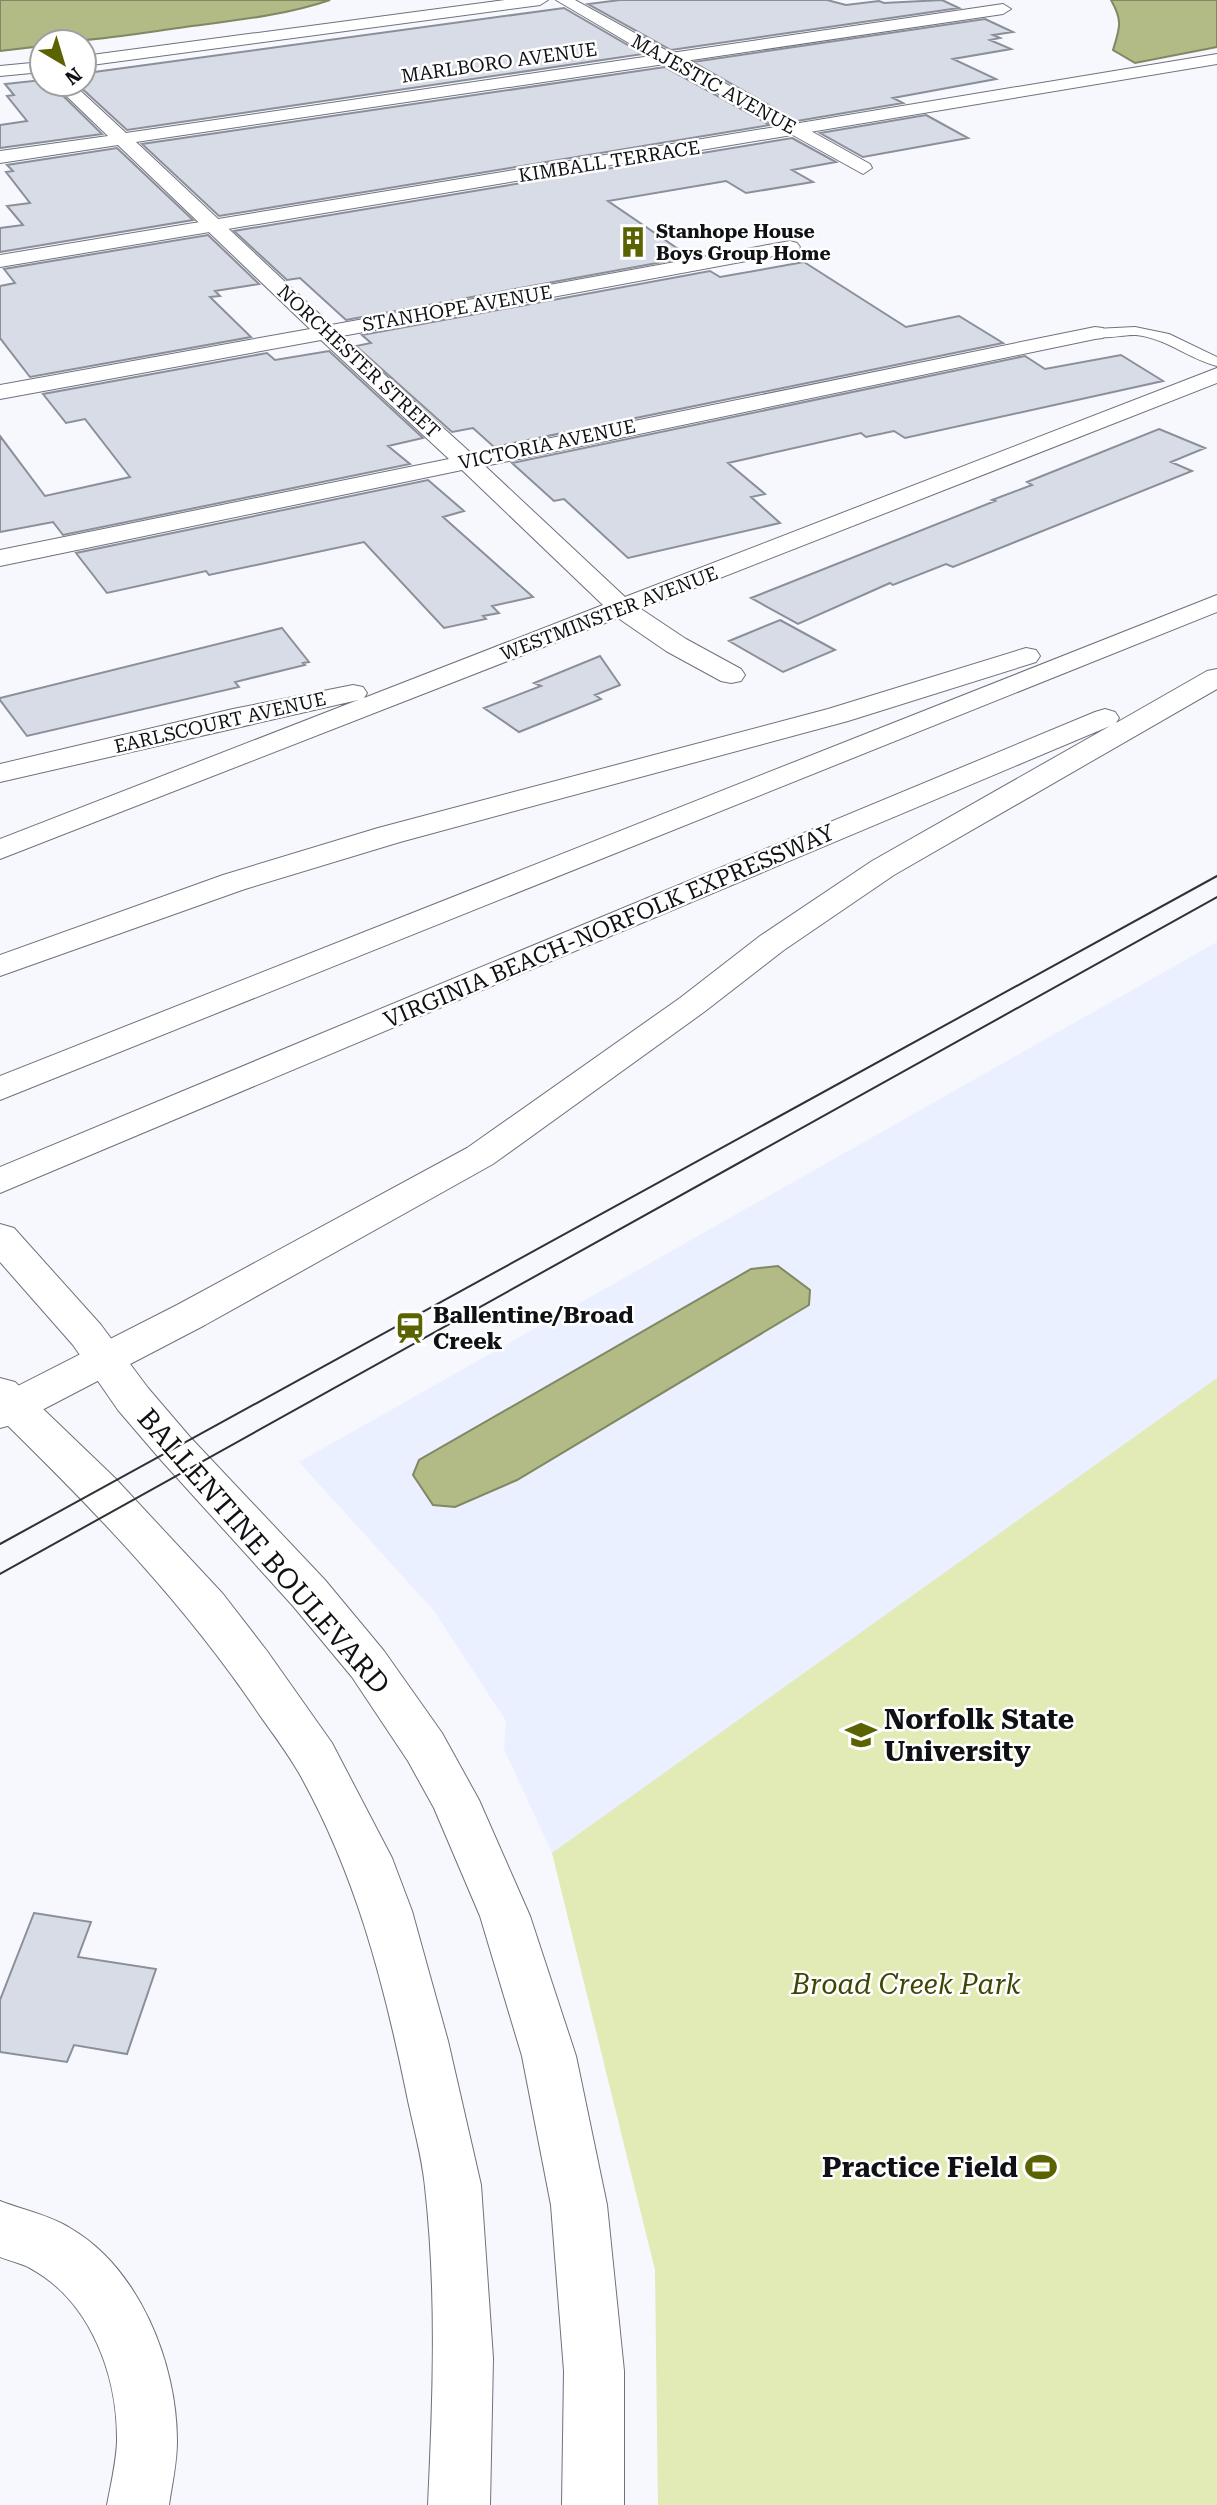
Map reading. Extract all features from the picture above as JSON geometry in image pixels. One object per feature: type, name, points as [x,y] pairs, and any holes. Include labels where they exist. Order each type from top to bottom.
[{"type":"main road","points":[[98,59],[540,0]]},
{"type":"main road","name":"MAJESTIC AVENUE","points":[[565,0],[863,168]]},
{"type":"main road","name":"MARLBORO AVENUE","points":[[0,157],[1003,9]]},
{"type":"main road","name":"KIMBALL TERRACE","points":[[0,261],[1217,59]]},
{"type":"main road","points":[[0,71],[28,68]]},
{"type":"main road","name":"NORCHESTER STREET","points":[[79,98],[621,608],[676,645],[731,675]]},
{"type":"main road","name":"STANHOPE AVENUE","points":[[0,392],[790,247]]},
{"type":"main road","name":"VICTORIA AVENUE","points":[[0,558],[1095,333]]},
{"type":"main road","name":"WESTMINSTER AVENUE","points":[[0,850],[1217,375]]},
{"type":"main road","points":[[0,966],[234,882],[389,835],[696,755],[838,715],[1076,641],[1205,608]]},
{"type":"main road","points":[[0,1089],[1205,608]]},
{"type":"main road","name":"VIRGINIA BEACH-NORFOLK EXPRESSWAY","points":[[0,1181],[1217,671]]},
{"type":"main road","points":[[459,2505],[464,2358],[453,2185],[422,2041],[387,1911],[367,1858],[315,1757],[244,1654],[206,1607],[100,1489],[4,1404],[106,1359],[480,1156],[692,1005],[772,943],[883,868],[1217,677]]},
{"type":"main road","name":"EARLSCOURT AVENUE","points":[[0,773],[233,718],[441,678]]},
{"type":"main road","name":"BALLENTINE BOULEVARD","points":[[0,1237],[106,1359],[133,1399],[175,1448],[309,1593],[368,1664],[425,1747],[455,1800],[505,1916],[549,2056],[579,2205],[594,2371],[593,2505]]},
{"type":"main road","points":[[25,2239],[87,2277],[122,2325],[142,2384],[147,2438],[138,2505]]},
{"type":"lane","points":[[1095,333],[1135,331],[1154,335],[1217,362]]},
{"type":"shaded area","points":[[0,0],[330,0],[296,10],[245,19],[99,39],[98,28],[28,28],[28,48],[0,51]]},
{"type":"shaded area","points":[[1111,0],[1217,0],[1217,47],[1135,63],[1113,50],[1119,24]]},
{"type":"shaded area","name":"Norfolk State University","points":[[1217,942],[1217,2505],[665,2325],[619,2058],[552,1853],[504,1749],[506,1721],[434,1611],[299,1462]]},
{"type":"shaded area","points":[[778,1266],[810,1290],[809,1305],[517,1480],[455,1507],[433,1505],[413,1475],[419,1460],[751,1269]]},
{"type":"green space","name":"Broad Creek Park","points":[[1217,1378],[1217,2505],[658,2505],[655,2270],[552,1853]]},
{"type":"building","points":[[620,0],[827,0],[846,5],[879,1],[942,0],[959,8],[671,50],[588,4]]},
{"type":"building","points":[[564,8],[643,54],[127,130],[92,98],[98,98],[98,72]]},
{"type":"building","points":[[985,19],[1013,32],[993,35],[1000,38],[990,40],[1011,49],[953,59],[996,79],[893,98],[903,103],[797,121],[693,62]]},
{"type":"building","points":[[665,67],[770,125],[219,216],[142,144]]},
{"type":"building","points":[[28,82],[28,98],[65,98],[102,134],[0,148],[0,125],[27,121],[7,96],[14,95],[5,84]]},
{"type":"building","points":[[926,115],[968,138],[863,157],[820,133]]},
{"type":"building","points":[[792,138],[836,162],[792,170],[813,182],[746,193],[726,181],[608,201],[690,257],[346,320],[300,278],[287,280],[234,231]]},
{"type":"building","points":[[117,148],[193,220],[0,252],[0,228],[23,225],[7,206],[30,203],[6,172],[13,171],[7,165]]},
{"type":"building","points":[[208,235],[259,284],[215,291],[220,296],[210,297],[251,337],[30,377],[0,338],[0,286],[15,283],[4,269]]},
{"type":"building","points":[[804,262],[906,327],[959,316],[1003,343],[494,447],[473,428],[452,432],[356,346],[371,343],[362,335],[710,271],[720,277]]},
{"type":"building","points":[[329,351],[423,438],[388,446],[410,464],[63,535],[53,522],[0,532],[0,436],[45,496],[130,477],[85,419],[66,423],[43,394],[267,353],[275,360]]},
{"type":"building","points":[[1121,355],[1163,381],[905,438],[894,431],[866,437],[861,433],[728,463],[765,494],[751,497],[780,523],[628,558],[564,499],[554,501],[512,463],[1025,356],[1045,369]]},
{"type":"building","points":[[1159,429],[1205,448],[1171,462],[1192,471],[953,567],[946,564],[893,585],[890,583],[798,624],[751,598],[995,501],[992,500],[1032,485],[1027,482]]},
{"type":"building","points":[[428,480],[464,511],[443,517],[533,597],[492,606],[499,613],[483,616],[486,619],[444,628],[364,542],[209,575],[206,571],[107,593],[76,553]]},
{"type":"building","points":[[780,620],[835,650],[783,672],[729,641]]},
{"type":"building","points":[[282,628],[309,662],[235,682],[239,687],[27,736],[0,700],[0,698]]},
{"type":"building","points":[[600,656],[620,685],[595,695],[601,699],[519,732],[484,708],[541,686],[534,683]]},
{"type":"building","points":[[34,1913],[91,1922],[78,1957],[156,1969],[127,2054],[74,2045],[67,2062],[0,2052],[0,2000]]},
{"type":"tram line","points":[[0,1544],[1217,876]]},
{"type":"tram line","points":[[0,1574],[1217,897]]},
{"type":"place","name":"Stanhope House Boys Group Home","points":[[633,242]]},
{"type":"place","name":"Ballentine/Broad Creek","points":[[410,1328]]},
{"type":"place","name":"Norfolk State University","points":[[861,1735]]},
{"type":"place","name":"Practice Field","points":[[1041,2167]]}]
